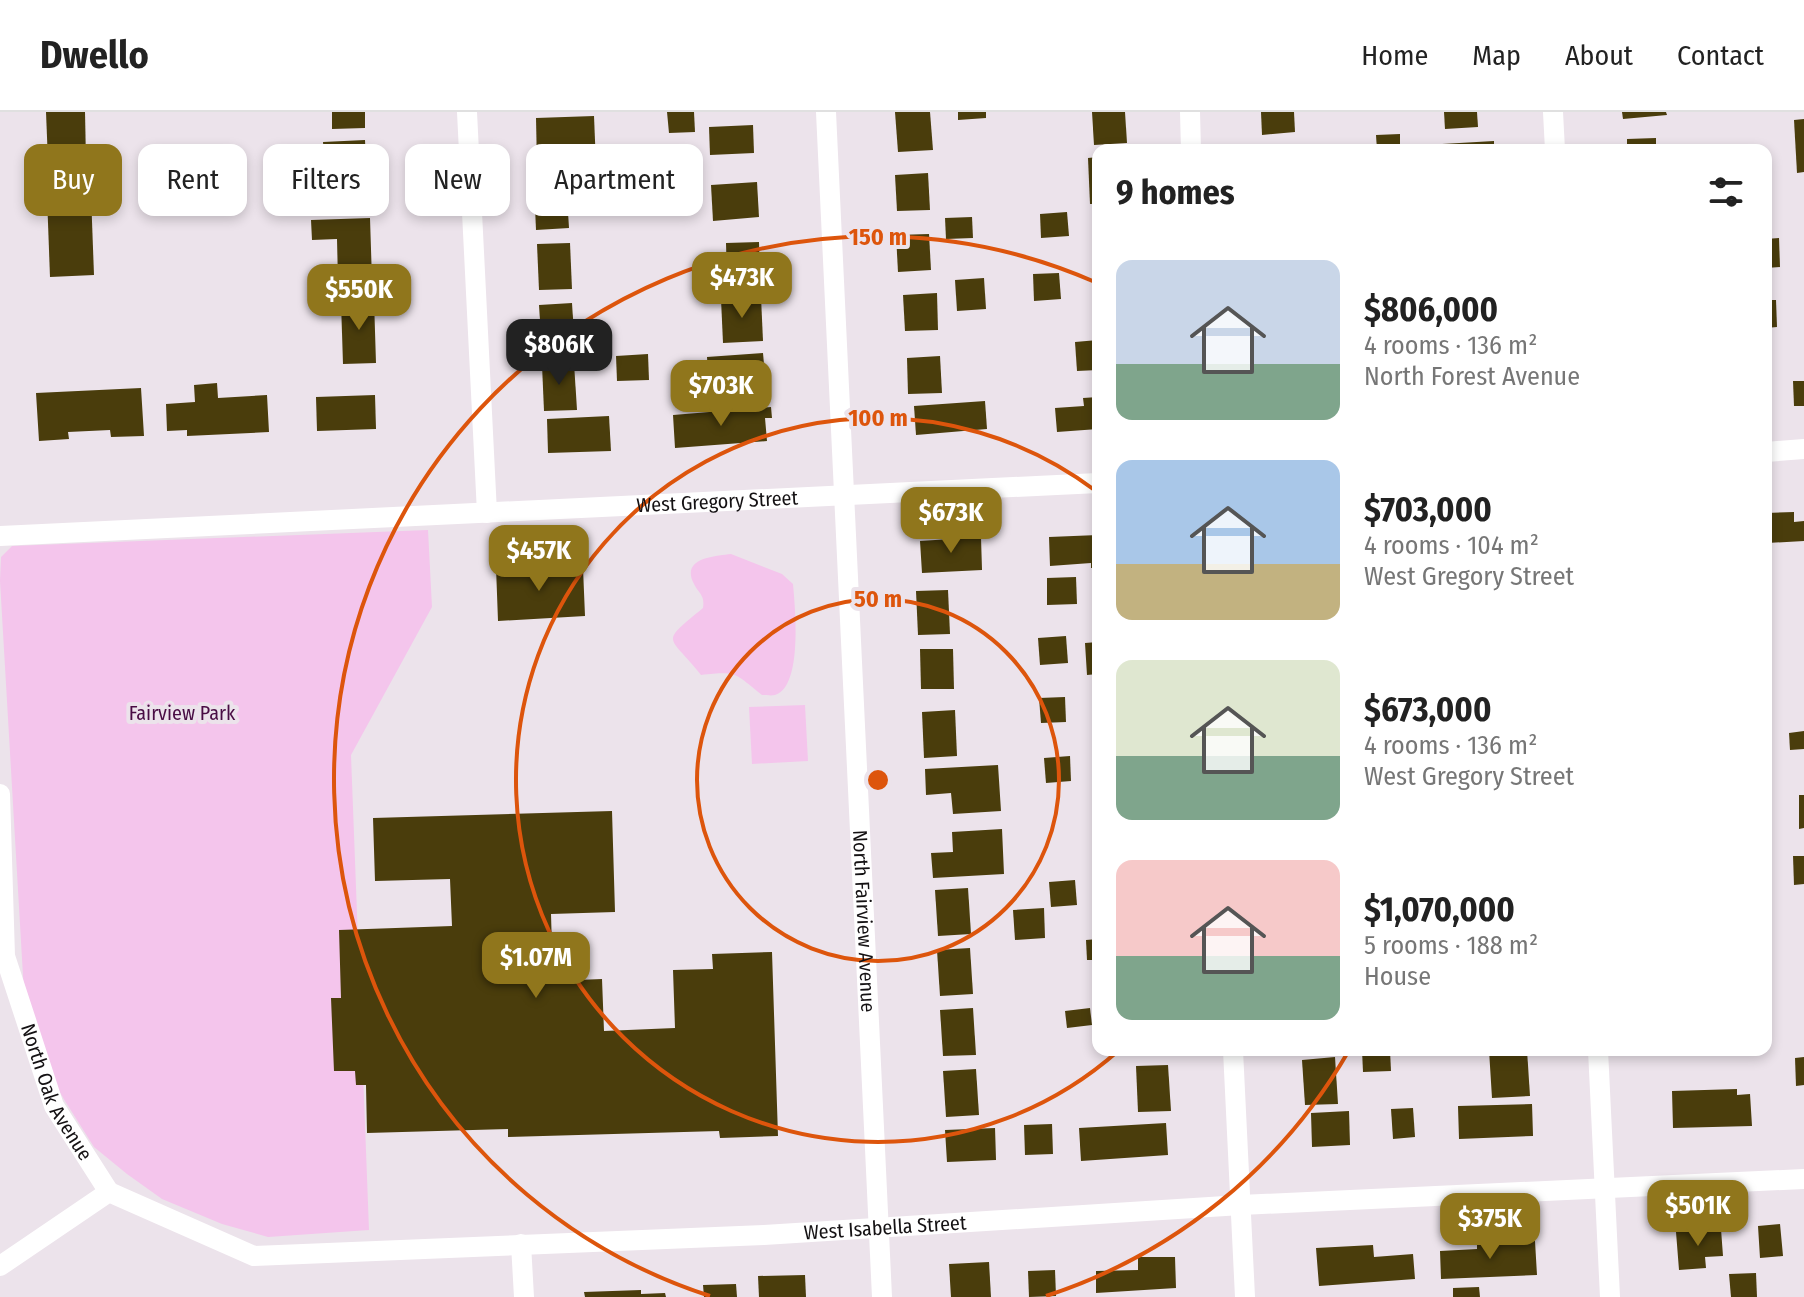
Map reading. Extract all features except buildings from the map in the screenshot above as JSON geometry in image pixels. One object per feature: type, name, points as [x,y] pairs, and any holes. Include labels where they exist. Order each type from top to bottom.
[{"type":"street","points":[[467,112],[487,513]]},
{"type":"street","name":"North Fairview Avenue","points":[[826,112],[882,1297]]},
{"type":"street","points":[[1190,112],[1191,144]]},
{"type":"street","points":[[1553,112],[1555,144]]},
{"type":"street","points":[[1772,452],[1804,449]]},
{"type":"street","name":"West Gregory Street","points":[[0,536],[1092,483]]},
{"type":"street","name":"North Oak Avenue","points":[[0,794],[5,956],[54,1106],[109,1192]]},
{"type":"street","points":[[1233,1056],[1245,1297]]},
{"type":"street","points":[[1598,1056],[1610,1297]]},
{"type":"street","name":"West Isabella Street","points":[[109,1192],[254,1256],[764,1235],[1241,1205],[1804,1179]]},
{"type":"street","points":[[0,1266],[109,1192]]},
{"type":"street","points":[[521,1244],[524,1297]]},
{"type":"green space","name":"Fairview Park","points":[[428,530],[432,607],[351,755],[369,1230],[268,1237],[222,1224],[162,1199],[127,1174],[94,1147],[51,1077],[24,993],[1,557],[12,546]]},
{"type":"green space","points":[[731,554],[782,574],[793,584],[796,627],[794,662],[784,689],[775,695],[762,695],[735,675],[701,675],[673,640],[679,628],[703,608],[702,597],[691,575],[695,564]]},
{"type":"green space","points":[[805,705],[808,761],[752,764],[749,707]]}]
